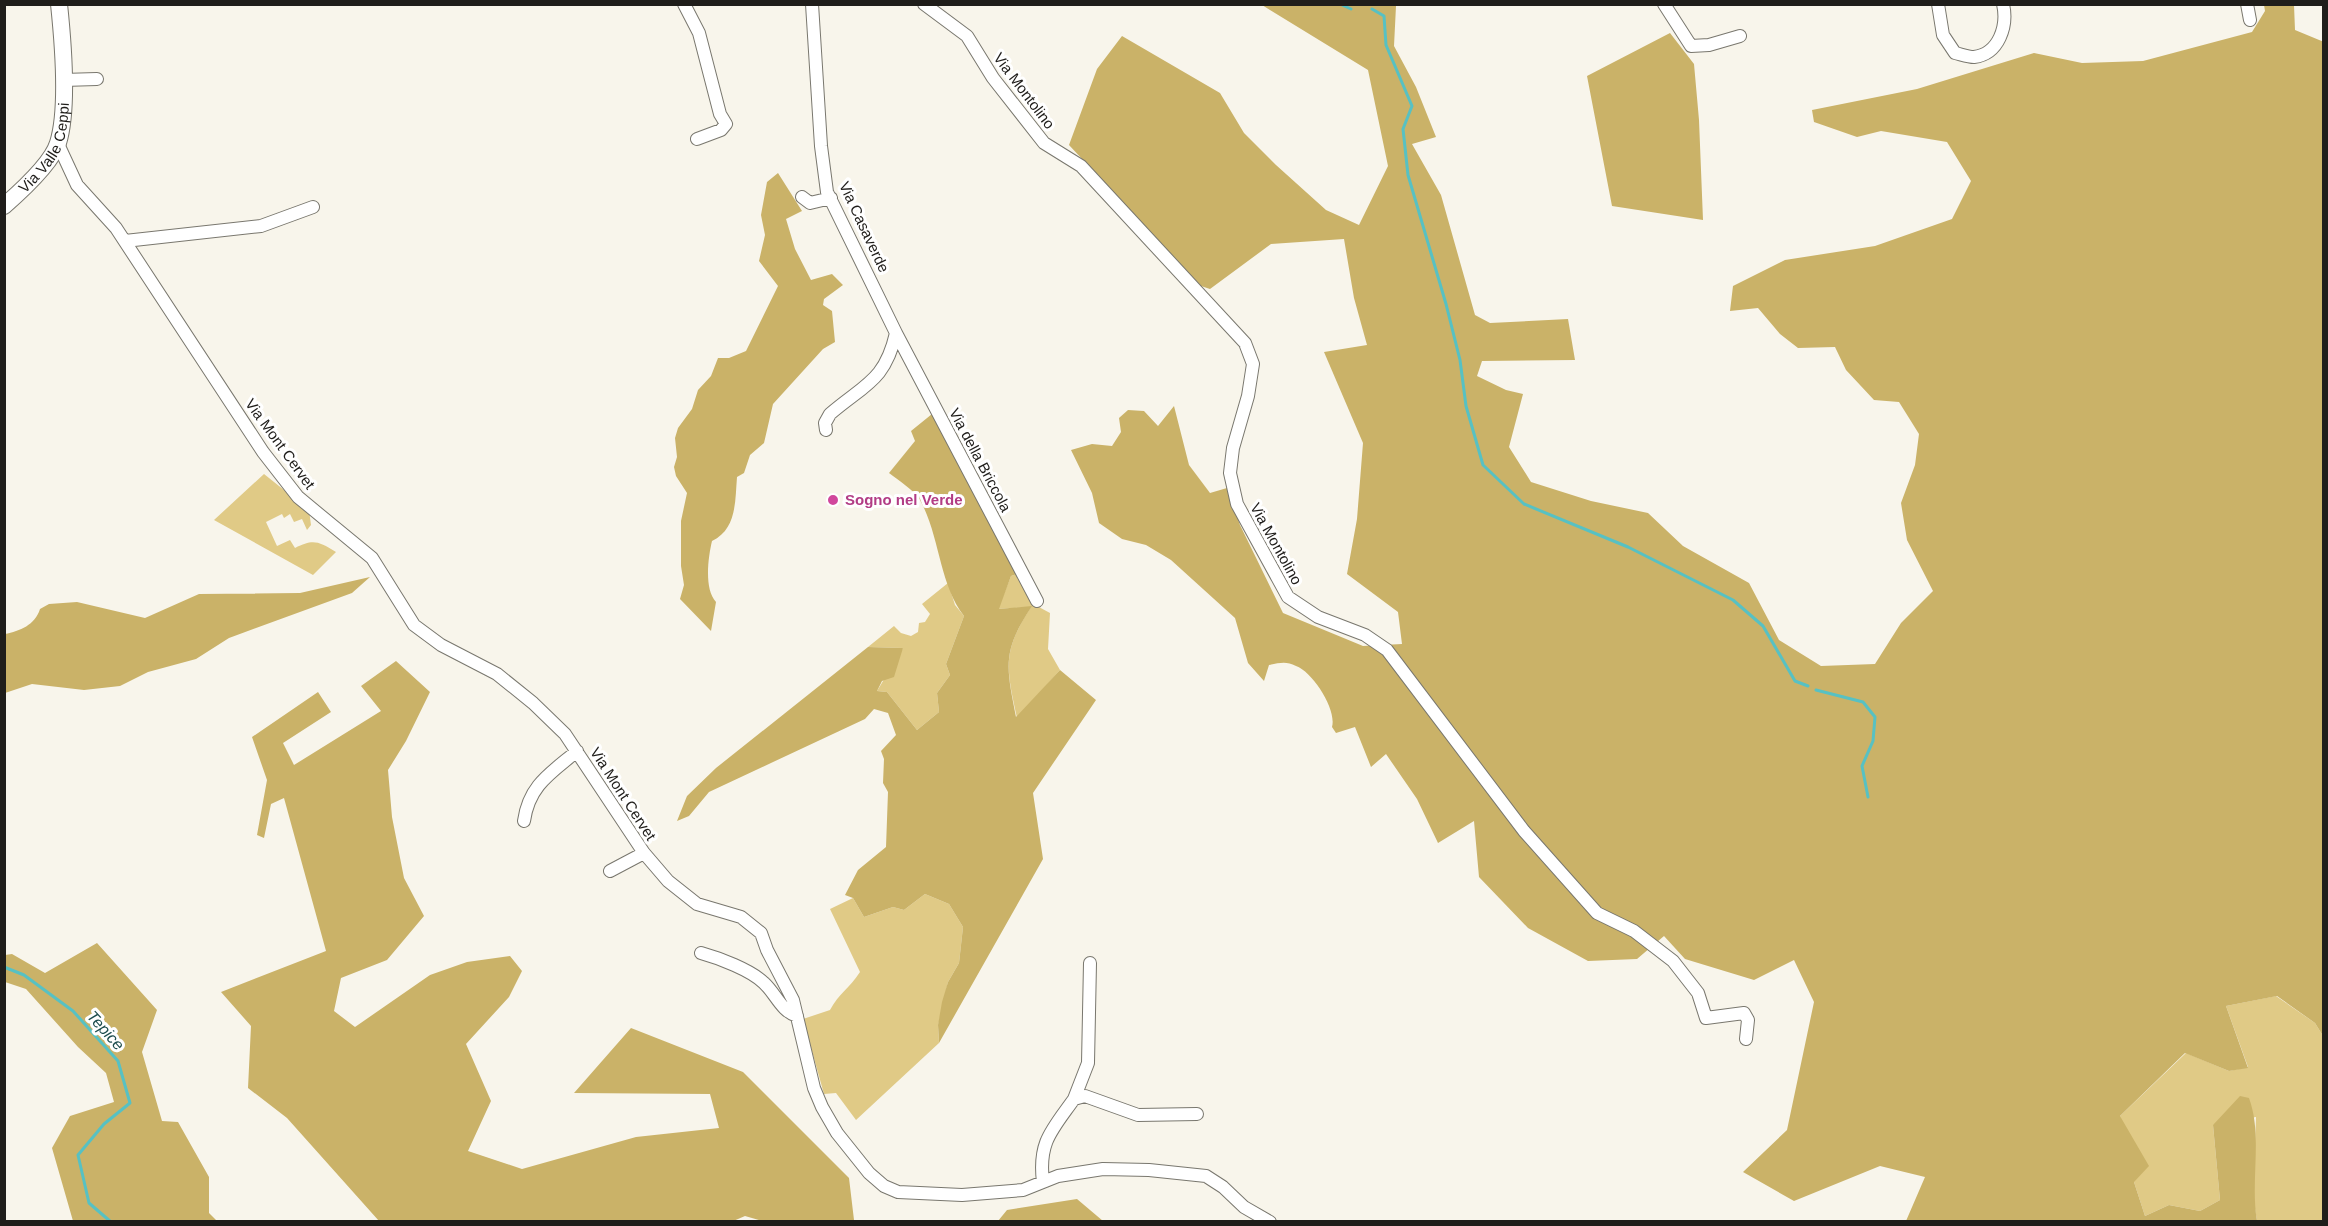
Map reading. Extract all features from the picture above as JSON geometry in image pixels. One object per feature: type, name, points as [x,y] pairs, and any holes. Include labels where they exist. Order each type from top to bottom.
[{"type":"street","name":"Via Valle Ceppi","points":[[4,206],[21,191],[58,144],[65,57],[59,4]]},
{"type":"street","points":[[684,4],[699,33],[720,114],[726,124],[721,130],[697,139]]},
{"type":"street","name":"Via Casaverde","points":[[812,4],[821,146],[831,198],[896,333]]},
{"type":"street","name":"Via Montolino","points":[[924,4],[968,36],[993,78],[1044,143],[1081,166],[1245,343],[1253,363],[1248,396],[1233,448],[1230,472],[1237,504],[1288,597],[1318,617],[1365,635],[1387,650],[1524,831],[1597,914],[1634,931],[1673,961],[1698,993],[1706,1018],[1744,1013],[1748,1020],[1746,1039]]},
{"type":"street","points":[[1665,4],[1691,46],[1709,45],[1740,36]]},
{"type":"street","points":[[1938,4],[1942,35],[1954,53],[1973,57],[1992,50],[2001,35],[2006,18],[2003,4]]},
{"type":"street","points":[[2247,4],[2250,20]]},
{"type":"street","name":"Via Valle Ceppi","points":[[63,80],[97,79]]},
{"type":"street","name":"Via Mont Cervet","points":[[58,144],[77,185],[124,241],[264,452],[298,497],[372,558],[414,624],[441,645],[497,674],[533,703],[565,734],[644,853],[668,881],[697,904],[741,917],[762,933],[767,950],[793,1000],[814,1088],[822,1107],[837,1133],[869,1173],[884,1186],[898,1192],[962,1195],[1023,1190],[1058,1176],[1103,1169],[1149,1170],[1206,1176],[1223,1187],[1244,1207],[1270,1221]]},
{"type":"street","points":[[802,197],[810,202],[831,198]]},
{"type":"street","points":[[124,241],[261,226],[313,207]]},
{"type":"street","points":[[826,430],[825,423],[830,414],[884,370],[891,358],[896,333]]},
{"type":"street","name":"Via della Briccola","points":[[896,333],[1037,600]]},
{"type":"street","name":"Via Mont Cervet","points":[[524,821],[527,803],[536,787],[577,751]]},
{"type":"street","name":"Via Mont Cervet","points":[[610,871],[644,853]]},
{"type":"street","points":[[701,952],[721,958],[764,982],[788,1013],[796,1016]]},
{"type":"street","points":[[1043,1182],[1041,1162],[1043,1147],[1074,1099],[1088,1063],[1090,963]]},
{"type":"street","points":[[1074,1099],[1085,1096],[1138,1115],[1197,1114]]},
{"type":"shaded area","points":[[1383,4],[1396,6],[1394,46],[1416,87],[1436,137],[1412,144],[1441,195],[1475,315],[1490,323],[1568,319],[1575,360],[1482,361],[1477,376],[1506,390],[1523,394],[1509,447],[1531,482],[1591,501],[1648,513],[1683,546],[1749,583],[1779,640],[1821,666],[1875,664],[1901,623],[1933,591],[1907,540],[1901,503],[1915,465],[1919,434],[1899,402],[1874,400],[1846,370],[1835,347],[1798,348],[1780,334],[1758,308],[1730,311],[1733,286],[1785,260],[1875,246],[1952,219],[1971,181],[1947,142],[1881,131],[1857,137],[1814,122],[1812,110],[1917,89],[2034,53],[2082,63],[2143,61],[2252,32],[2265,11],[2264,5],[2294,5],[2295,30],[2324,42],[2323,1036],[2315,1023],[2277,996],[2226,1006],[2248,1068],[2229,1071],[2185,1053],[2120,1116],[2149,1166],[2134,1182],[2145,1216],[2169,1205],[2200,1211],[2220,1200],[2213,1125],[2240,1096],[2249,1098],[2255,1127],[2257,1221],[1906,1221],[1925,1177],[1880,1166],[1794,1201],[1743,1172],[1787,1130],[1814,1002],[1794,960],[1754,980],[1685,959],[1664,936],[1637,959],[1588,961],[1528,928],[1479,877],[1474,821],[1438,843],[1417,799],[1386,754],[1371,767],[1355,727],[1336,733],[1332,727],[1333,720],[1327,702],[1310,676],[1292,664],[1280,663],[1269,665],[1264,681],[1248,663],[1235,618],[1171,560],[1146,545],[1122,539],[1099,523],[1092,493],[1071,450],[1092,444],[1112,446],[1121,432],[1119,418],[1128,410],[1144,411],[1158,426],[1174,406],[1189,465],[1210,493],[1227,488],[1240,525],[1283,613],[1363,646],[1402,644],[1398,612],[1347,574],[1357,519],[1363,443],[1324,352],[1367,345],[1354,298],[1344,239],[1271,244],[1210,289],[1201,286],[1069,145],[1097,69],[1122,36],[1220,93],[1244,133],[1276,165],[1326,210],[1359,225],[1388,166],[1368,70],[1262,5]]},
{"type":"shaded area","points":[[1670,33],[1694,64],[1703,220],[1612,206],[1587,76]]},
{"type":"shaded area","points":[[778,173],[802,211],[786,219],[795,249],[811,280],[832,274],[843,285],[824,299],[823,305],[832,311],[835,342],[823,349],[773,404],[764,443],[750,455],[744,473],[737,477],[733,514],[726,529],[712,541],[708,564],[708,581],[716,602],[711,631],[680,599],[684,585],[681,566],[681,521],[687,493],[676,476],[674,467],[677,457],[675,438],[678,428],[692,409],[698,390],[711,376],[718,358],[729,358],[746,351],[778,286],[759,261],[765,235],[761,215],[767,182]]},
{"type":"shaded area","points":[[932,414],[1017,574],[1011,576],[999,609],[1032,606],[1015,635],[1009,659],[1010,684],[1016,717],[1060,670],[1096,700],[1033,793],[1043,859],[939,1043],[938,1025],[942,1002],[948,982],[959,963],[963,927],[949,904],[925,894],[904,910],[893,907],[864,917],[853,898],[845,895],[858,870],[886,847],[888,792],[883,783],[884,759],[881,751],[896,735],[888,713],[874,709],[865,719],[709,792],[689,816],[677,821],[687,796],[716,768],[868,647],[903,648],[894,677],[882,681],[877,691],[887,692],[917,730],[939,712],[937,693],[950,675],[946,664],[964,616],[949,589],[932,529],[920,500],[889,473],[915,441],[911,431]]},
{"type":"shaded area","points":[[264,474],[309,510],[311,525],[307,530],[302,519],[294,522],[290,514],[284,518],[282,514],[266,522],[277,546],[290,540],[295,548],[316,542],[336,552],[313,575],[214,520]]},
{"type":"shaded area","points":[[1017,574],[1037,606],[1050,613],[1048,649],[1060,670],[1017,718],[1010,685],[1009,660],[1015,636],[1031,607],[998,609],[1011,576]]},
{"type":"shaded area","points":[[370,577],[352,593],[229,638],[196,659],[148,672],[120,686],[84,690],[32,684],[5,693],[5,634],[31,623],[40,609],[49,604],[77,602],[145,618],[199,594],[300,593]]},
{"type":"shaded area","points":[[948,583],[955,605],[964,616],[946,664],[950,675],[937,693],[939,712],[917,730],[887,692],[877,691],[903,648],[868,647],[894,626],[901,633],[911,636],[918,632],[919,623],[925,622],[930,614],[922,604]]},
{"type":"shaded area","points":[[396,661],[430,692],[406,741],[388,770],[392,817],[404,878],[424,916],[387,960],[341,978],[334,1011],[355,1027],[430,975],[467,962],[510,956],[522,971],[509,997],[466,1044],[491,1101],[468,1151],[522,1169],[636,1137],[719,1128],[710,1094],[574,1093],[631,1028],[743,1072],[849,1178],[854,1220],[766,1222],[745,1216],[731,1222],[379,1221],[287,1118],[248,1088],[251,1026],[221,992],[326,951],[284,798],[271,804],[264,838],[257,835],[267,780],[252,737],[318,692],[331,712],[283,743],[294,765],[381,711],[361,686]]},
{"type":"shaded area","points":[[925,894],[949,904],[963,927],[959,963],[948,982],[938,1026],[939,1043],[856,1120],[836,1093],[824,1094],[803,1019],[830,1010],[860,972],[830,909],[853,898],[864,917],[893,907],[904,910]]},
{"type":"shaded area","points":[[97,943],[157,1010],[142,1052],[162,1121],[178,1122],[209,1177],[209,1213],[217,1221],[73,1221],[52,1148],[70,1116],[114,1102],[106,1073],[78,1047],[26,989],[5,982],[5,955],[12,954],[45,973]]},
{"type":"shaded area","points":[[2276,996],[2315,1023],[2323,1036],[2323,1221],[2257,1221],[2253,1196],[2256,1117],[2213,1125],[2220,1200],[2200,1211],[2169,1205],[2145,1216],[2134,1182],[2120,1116],[2186,1053],[2229,1071],[2248,1067],[2226,1006]]},
{"type":"shaded area","points":[[1077,1199],[1103,1221],[998,1221],[1007,1210]]},
{"type":"waterway","points":[[1340,4],[1351,9]]},
{"type":"waterway","points":[[1372,9],[1384,16],[1386,45],[1412,106],[1403,129],[1408,175],[1446,304],[1460,360],[1466,406],[1483,465],[1524,504],[1628,547],[1733,600],[1763,626],[1795,681],[1808,686]]},
{"type":"waterway","points":[[1816,690],[1863,702],[1875,717],[1873,741],[1862,766],[1868,797]]},
{"type":"waterway","name":"Tepice","points":[[4,967],[24,975],[73,1011],[118,1061],[130,1103],[104,1124],[78,1155],[89,1203],[111,1222]]},
{"type":"place","name":"Sogno nel Verde","points":[[833,500]]}]
